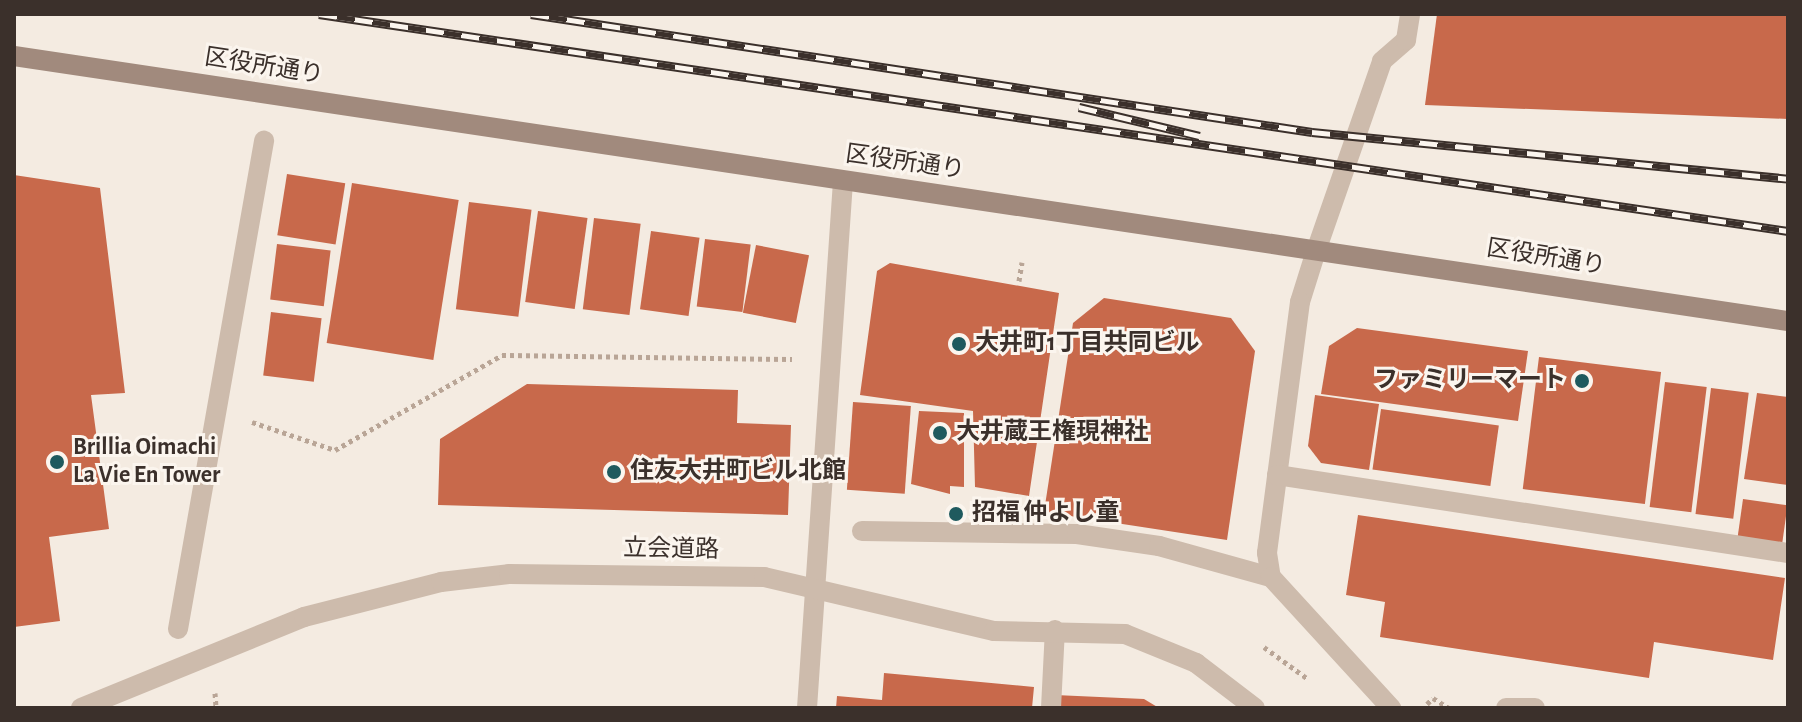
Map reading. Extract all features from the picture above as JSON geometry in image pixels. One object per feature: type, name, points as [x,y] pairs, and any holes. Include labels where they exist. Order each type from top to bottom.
[{"type":"main road","name":"区役所通り","points":[[14,56],[1788,321]]},
{"type":"street","points":[[1271,577],[1277,475],[1300,302],[1382,61],[1406,40],[1410,14]]},
{"type":"street","points":[[178,629],[264,141]]},
{"type":"street","points":[[807,708],[843,181]]},
{"type":"street","points":[[1277,475],[1788,553]]},
{"type":"street","points":[[862,531],[1077,534],[1159,546],[1271,577],[1391,708]]},
{"type":"street","name":"立会道路","points":[[81,708],[304,617],[441,582],[509,574],[764,577],[955,625],[1055,630],[1149,641],[1219,676],[1255,708]]},
{"type":"street","points":[[1051,708],[1055,630]]},
{"type":"street","points":[[1506,708],[1535,708]]},
{"type":"path","points":[[1019,281],[1022,262]]},
{"type":"path","points":[[217,410],[335,450],[502,355],[829,359]]},
{"type":"path","points":[[1264,647],[1323,690]]},
{"type":"path","points":[[1424,708],[1433,698],[1449,708]]},
{"type":"building","points":[[1437,14],[1788,14],[1788,119],[1425,105]]},
{"type":"building","points":[[287,174],[345,183],[336,244],[277,235]]},
{"type":"building","name":"Brillia Oimachi La Vie En Tower","points":[[14,175],[100,188],[125,393],[91,395],[109,529],[49,537],[60,621],[14,627]]},
{"type":"building","points":[[352,183],[459,200],[433,360],[327,343]]},
{"type":"building","points":[[469,202],[532,210],[518,317],[456,309]]},
{"type":"building","points":[[538,211],[588,218],[575,309],[525,302]]},
{"type":"building","points":[[594,218],[641,224],[629,315],[583,309]]},
{"type":"building","points":[[651,231],[700,238],[689,316],[640,309]]},
{"type":"building","points":[[705,239],[751,245],[742,312],[697,306]]},
{"type":"building","points":[[277,244],[331,251],[324,306],[270,300]]},
{"type":"building","points":[[756,245],[809,255],[796,323],[743,313]]},
{"type":"building","name":"大井町1丁目共同ビル","points":[[890,263],[1059,293],[1029,496],[975,487],[973,411],[860,395],[877,271]]},
{"type":"building","points":[[1104,298],[1231,318],[1255,351],[1227,540],[1044,512],[1073,323]]},
{"type":"building","points":[[271,312],[322,318],[314,382],[263,376]]},
{"type":"building","points":[[1357,328],[1528,351],[1518,421],[1321,394],[1329,346]]},
{"type":"building","points":[[1539,357],[1661,372],[1645,504],[1523,489]]},
{"type":"building","points":[[1665,382],[1707,387],[1691,512],[1650,507]]},
{"type":"building","name":"住友大井町ビル北館","points":[[527,384],[738,390],[737,423],[791,425],[788,515],[438,505],[440,439]]},
{"type":"building","points":[[1711,388],[1749,393],[1733,519],[1696,514]]},
{"type":"building","points":[[1757,393],[1788,397],[1788,485],[1744,479]]},
{"type":"building","points":[[1315,395],[1379,404],[1369,470],[1321,463],[1308,446]]},
{"type":"building","points":[[853,402],[911,406],[905,494],[847,490]]},
{"type":"building","points":[[1381,409],[1499,426],[1490,486],[1373,469]]},
{"type":"building","name":"大井蔵王権現神社","points":[[919,411],[964,413],[964,487],[950,486],[950,494],[911,484]]},
{"type":"building","points":[[1743,499],[1788,505],[1782,547],[1737,541]]},
{"type":"building","points":[[1358,515],[1785,578],[1773,660],[1654,642],[1649,678],[1380,637],[1385,602],[1346,595]]},
{"type":"building","points":[[884,673],[1034,687],[1032,708],[836,708],[837,696],[882,700]]},
{"type":"building","points":[[1055,695],[1144,699],[1159,708],[1055,708]]},
{"type":"railway","points":[[319,14],[1788,231]]},
{"type":"railway","points":[[531,14],[1312,132],[1788,179]]},
{"type":"railway","points":[[1079,107],[1200,136]]},
{"type":"place","name":"大井町1丁目共同ビル","points":[[959,344]]},
{"type":"place","name":"ファミリーマート","points":[[1582,381]]},
{"type":"place","name":"大井蔵王権現神社","points":[[940,433]]},
{"type":"place","name":"Brillia Oimachi La Vie En Tower","points":[[57,462]]},
{"type":"place","name":"住友大井町ビル北館","points":[[614,472]]},
{"type":"place","name":"招福 仲よし童","points":[[956,514]]}]
